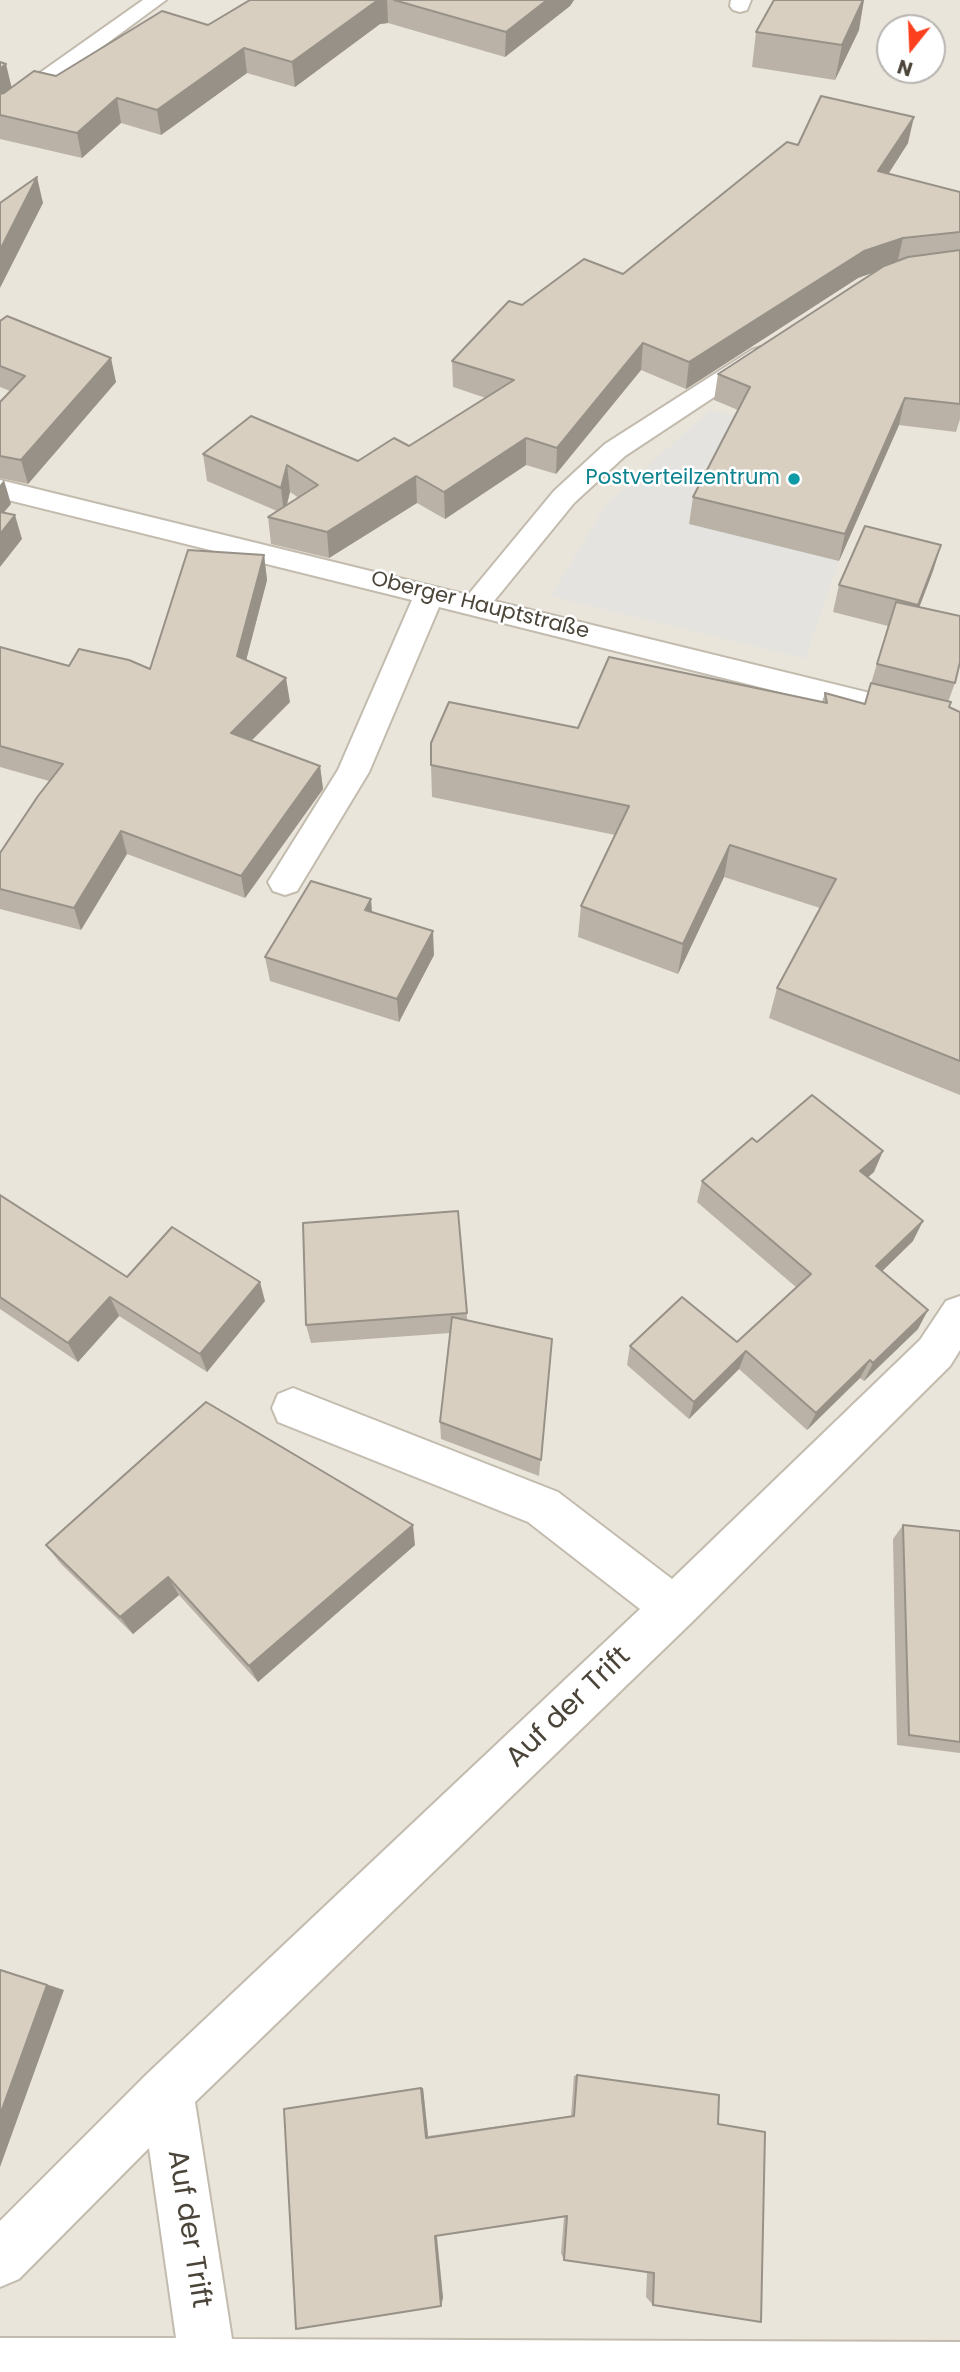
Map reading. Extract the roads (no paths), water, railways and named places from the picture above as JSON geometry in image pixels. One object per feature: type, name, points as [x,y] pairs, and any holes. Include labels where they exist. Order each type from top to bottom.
[{"type":"street","points":[[0,111],[156,0]]},
{"type":"street","points":[[476,604],[564,497],[615,450],[788,337]]},
{"type":"street","name":"Oberger Hauptstraße","points":[[0,489],[476,604],[960,726]]},
{"type":"street","points":[[285,882],[353,772],[430,593]]},
{"type":"street","name":"Auf der Trift","points":[[0,2260],[167,2092],[855,1434],[935,1353],[960,1314]]},
{"type":"street","points":[[293,1408],[543,1507],[674,1608]]},
{"type":"street","name":"Auf der Trift","points":[[167,2092],[208,2367]]},
{"type":"street","points":[[0,2366],[960,2370]]},
{"type":"place","name":"Postverteilzentrum","points":[[794,479]]}]
